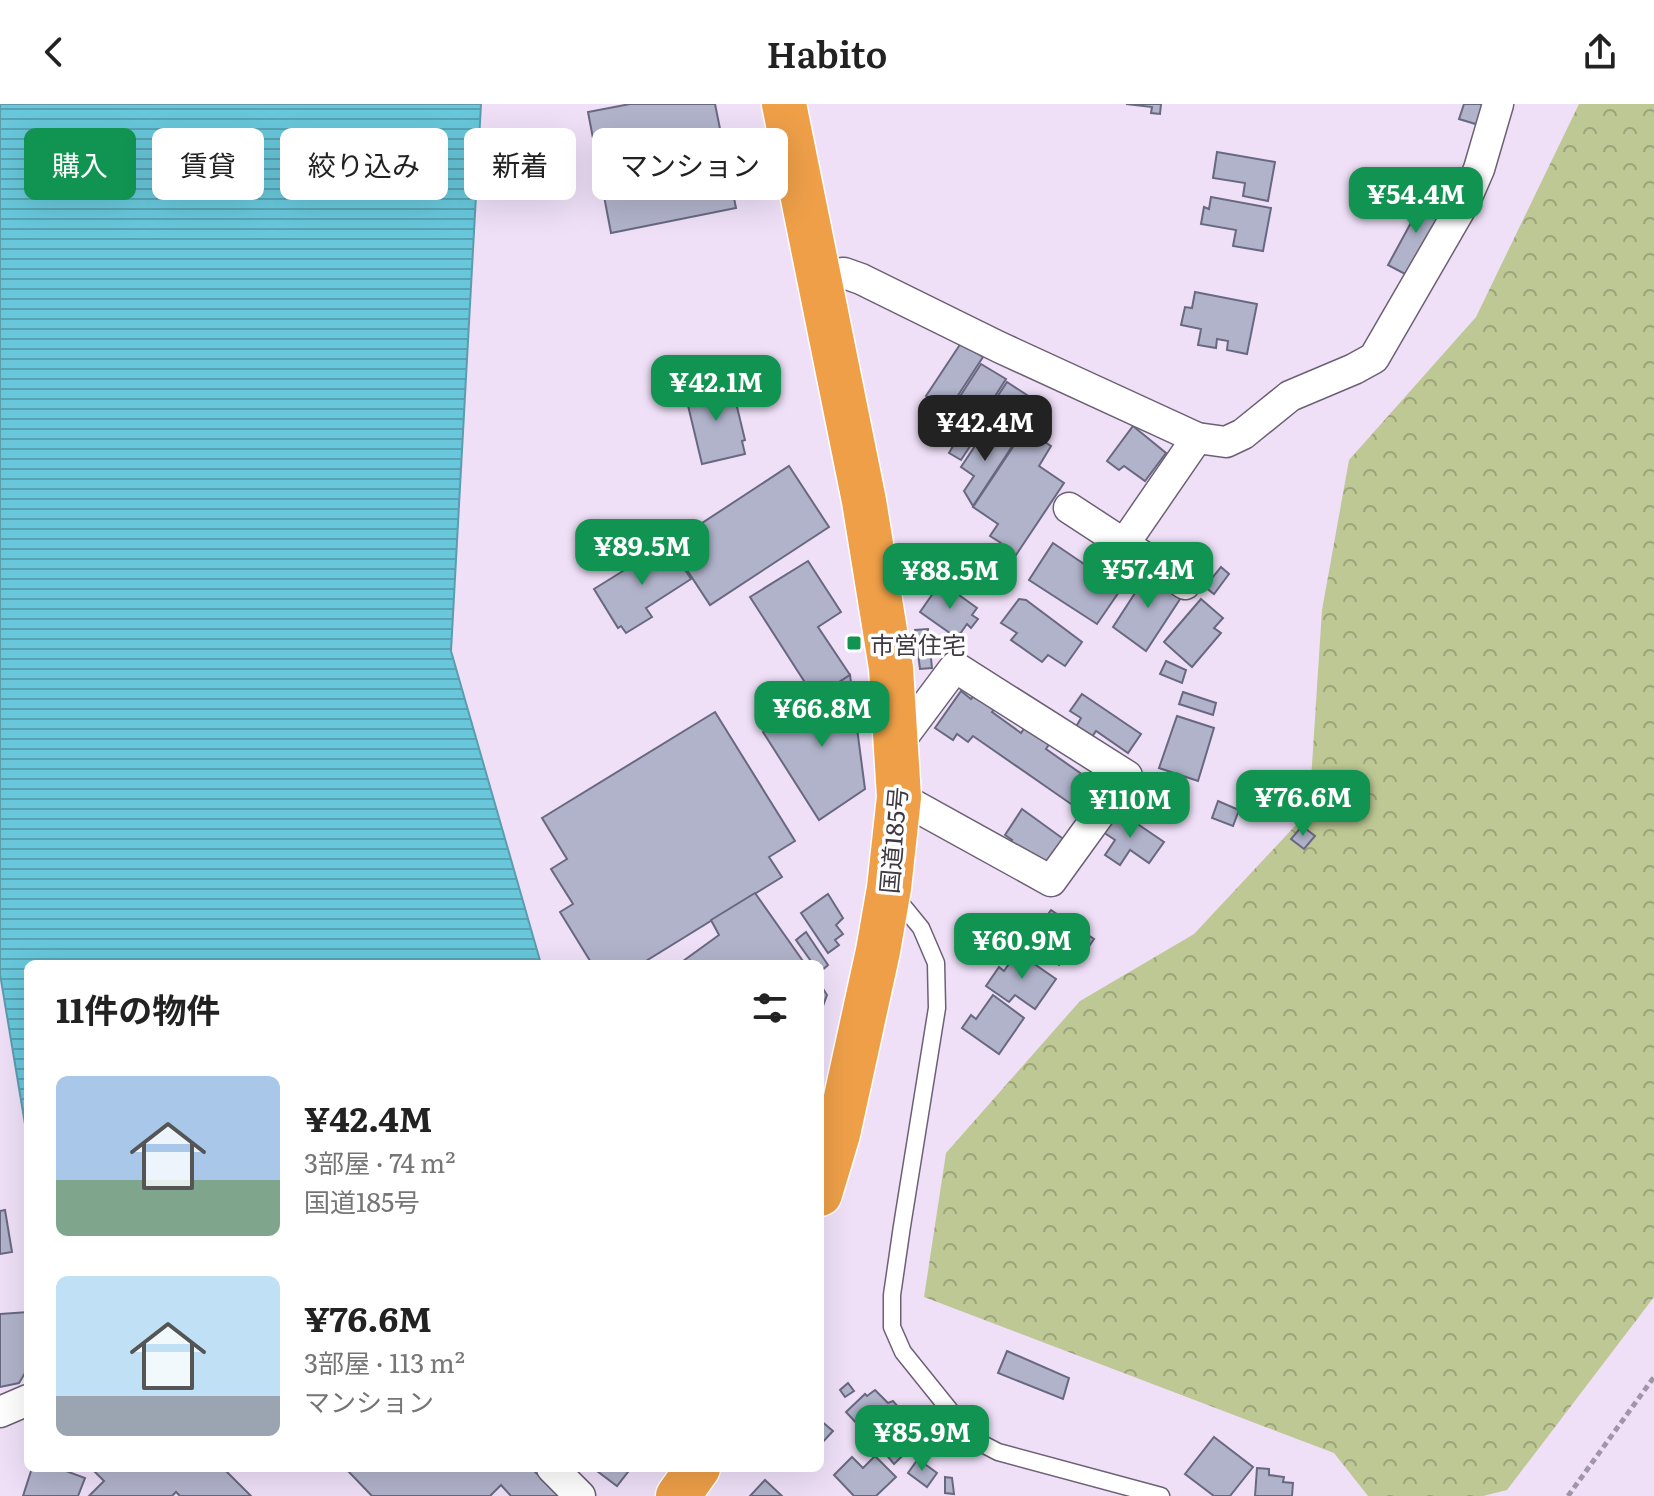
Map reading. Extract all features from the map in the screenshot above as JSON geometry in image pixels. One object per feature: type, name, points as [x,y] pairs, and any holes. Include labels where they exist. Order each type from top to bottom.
[{"type":"highway","name":"国道185号","points":[[784,104],[864,501],[891,668],[899,797],[878,951],[838,1134],[824,1181]]},
{"type":"highway","points":[[678,1496],[695,1472]]},
{"type":"street","points":[[819,276],[844,273],[861,279],[999,347],[1197,438],[1226,442],[1243,434],[1290,396],[1374,358],[1466,199],[1479,169],[1498,104]]},
{"type":"street","points":[[1124,544],[1197,438]]},
{"type":"street","points":[[1069,508],[1185,584]]},
{"type":"street","points":[[896,746],[955,667],[1127,776],[1051,881],[899,797]]},
{"type":"street","points":[[0,1412],[24,1402]]},
{"type":"street","points":[[556,1472],[580,1496]]},
{"type":"lane","points":[[889,888],[921,928],[936,963],[937,1008],[892,1295],[892,1327],[903,1352],[973,1439],[998,1452],[1161,1496]]},
{"type":"path","points":[[1568,1496],[1654,1377]]},
{"type":"green space","points":[[1579,104],[1654,104],[1654,1297],[1507,1490],[1483,1496],[1368,1496],[1334,1453],[924,1297],[946,1153],[1080,1001],[1194,934],[1309,811],[1322,610],[1349,460],[1476,317]]},
{"type":"water","points":[[0,104],[481,104],[480,128],[464,128],[464,200],[476,200],[451,651],[540,960],[24,960],[24,1118],[0,974]]},
{"type":"building","points":[[630,104],[715,104],[720,128],[592,128],[592,133],[588,112]]},
{"type":"building","points":[[1126,104],[1161,104],[1160,114],[1151,113],[1152,107]]},
{"type":"building","points":[[1464,104],[1490,104],[1482,126],[1459,119]]},
{"type":"building","points":[[1217,152],[1275,162],[1268,201],[1243,196],[1245,183],[1213,178]]},
{"type":"building","points":[[1211,197],[1271,208],[1263,251],[1233,246],[1236,230],[1201,224],[1204,207],[1209,209]]},
{"type":"building","points":[[1425,197],[1444,208],[1405,274],[1388,265]]},
{"type":"building","points":[[605,200],[734,200],[736,208],[611,233]]},
{"type":"building","points":[[1195,292],[1257,304],[1247,354],[1227,350],[1228,341],[1217,339],[1216,348],[1198,345],[1201,329],[1181,325],[1185,307],[1192,308]]},
{"type":"building","points":[[961,343],[983,357],[953,403],[958,407],[947,425],[940,421],[947,410],[926,396]]},
{"type":"building","points":[[981,364],[1006,379],[979,421],[984,425],[961,460],[949,453],[956,441],[944,433],[960,407],[955,404]]},
{"type":"building","points":[[731,382],[745,440],[742,441],[745,454],[702,464],[685,393]]},
{"type":"building","points":[[1007,382],[1033,399],[1007,438],[981,421]]},
{"type":"building","points":[[1133,426],[1166,453],[1145,481],[1124,466],[1119,470],[1107,461]]},
{"type":"building","points":[[987,428],[1013,445],[973,506],[964,491],[974,476],[961,467]]},
{"type":"building","points":[[1025,429],[1051,446],[1039,466],[1064,483],[1010,564],[994,553],[1001,543],[990,536],[998,524],[973,507]]},
{"type":"building","points":[[789,466],[829,527],[710,605],[670,544]]},
{"type":"building","points":[[668,543],[691,579],[646,608],[652,617],[626,633],[621,626],[618,628],[594,589]]},
{"type":"building","points":[[1053,543],[1121,589],[1097,624],[1029,580]]},
{"type":"building","points":[[808,561],[841,612],[818,627],[850,675],[815,698],[750,597]]},
{"type":"building","points":[[1221,567],[1229,574],[1214,594],[1205,587]]},
{"type":"building","points":[[1150,570],[1184,593],[1146,651],[1113,627]]},
{"type":"building","points":[[941,582],[977,608],[972,615],[978,619],[971,628],[967,624],[957,638],[920,612]]},
{"type":"building","points":[[1019,599],[1026,600],[1082,642],[1065,666],[1048,655],[1042,662],[1011,640],[1017,633],[1001,623]]},
{"type":"building","points":[[1201,599],[1223,618],[1214,628],[1221,633],[1192,667],[1164,642]]},
{"type":"building","points":[[928,629],[932,668],[920,669],[915,630]]},
{"type":"building","points":[[1166,661],[1186,670],[1182,683],[1160,674]]},
{"type":"building","points":[[850,675],[865,789],[819,820],[763,732]]},
{"type":"building","points":[[961,691],[971,699],[976,693],[996,707],[992,712],[1021,733],[1025,727],[1050,743],[1046,749],[1103,789],[1089,811],[1074,800],[1071,804],[973,736],[968,742],[957,734],[953,740],[935,728]]},
{"type":"building","points":[[1183,692],[1216,703],[1213,715],[1179,704]]},
{"type":"building","points":[[1082,694],[1141,734],[1128,753],[1096,731],[1088,743],[1076,727],[1081,718],[1070,711]]},
{"type":"building","points":[[715,712],[795,841],[769,857],[782,877],[647,960],[590,960],[560,912],[573,904],[551,869],[567,859],[542,818]]},
{"type":"building","points":[[1177,716],[1214,728],[1198,781],[1159,768]]},
{"type":"building","points":[[1218,801],[1239,810],[1233,826],[1212,818]]},
{"type":"building","points":[[1022,809],[1069,843],[1039,873],[1004,850],[1012,840],[1005,835]]},
{"type":"building","points":[[1117,810],[1164,842],[1149,863],[1130,850],[1120,865],[1105,855],[1115,840],[1103,832]]},
{"type":"building","points":[[1302,826],[1315,836],[1304,849],[1291,839]]},
{"type":"building","points":[[755,893],[802,960],[685,960],[719,935],[711,920]]},
{"type":"building","points":[[828,894],[843,918],[836,925],[843,934],[835,940],[839,945],[828,953],[801,913]]},
{"type":"building","points":[[1051,910],[1094,939],[1079,961],[1068,953],[1059,965],[1034,948],[1042,936],[1035,932]]},
{"type":"building","points":[[806,932],[828,965],[824,968],[824,960],[810,960],[796,940]]},
{"type":"building","points":[[1017,952],[1056,979],[1035,1009],[1015,995],[1009,1002],[986,986],[999,967],[1004,971]]},
{"type":"building","points":[[993,995],[1024,1018],[999,1054],[962,1028],[971,1015],[976,1019]]},
{"type":"building","points":[[5,1210],[12,1252],[0,1254],[0,1211]]},
{"type":"building","points":[[24,1312],[24,1375],[19,1383],[0,1387],[0,1314]]},
{"type":"building","points":[[1007,1351],[1069,1378],[1063,1399],[998,1373]]},
{"type":"building","points":[[848,1383],[854,1391],[845,1397],[840,1390]]},
{"type":"building","points":[[875,1390],[888,1403],[893,1401],[923,1436],[894,1464],[880,1447],[875,1450],[846,1412],[865,1394],[867,1396]]},
{"type":"building","points":[[824,1423],[833,1431],[824,1441]]},
{"type":"building","points":[[1214,1437],[1253,1467],[1230,1496],[1214,1496],[1185,1474]]},
{"type":"building","points":[[875,1456],[896,1477],[876,1496],[854,1496],[834,1475],[852,1457],[863,1468]]},
{"type":"building","points":[[918,1459],[937,1473],[927,1487],[908,1473]]},
{"type":"building","points":[[1257,1468],[1269,1469],[1269,1475],[1284,1477],[1283,1482],[1293,1483],[1292,1496],[1255,1496]]},
{"type":"building","points":[[31,1472],[69,1472],[85,1478],[78,1496],[23,1496]]},
{"type":"building","points":[[95,1472],[227,1472],[251,1496],[180,1496],[176,1492],[172,1496],[89,1496],[104,1481]]},
{"type":"building","points":[[349,1472],[535,1472],[560,1496],[511,1496],[501,1485],[490,1496],[372,1496]]},
{"type":"building","points":[[598,1472],[628,1472],[617,1486]]},
{"type":"building","points":[[945,1477],[952,1478],[954,1494],[945,1493]]},
{"type":"building","points":[[765,1480],[782,1496],[750,1496]]},
{"type":"place","name":"市営住宅","points":[[854,643]]}]
